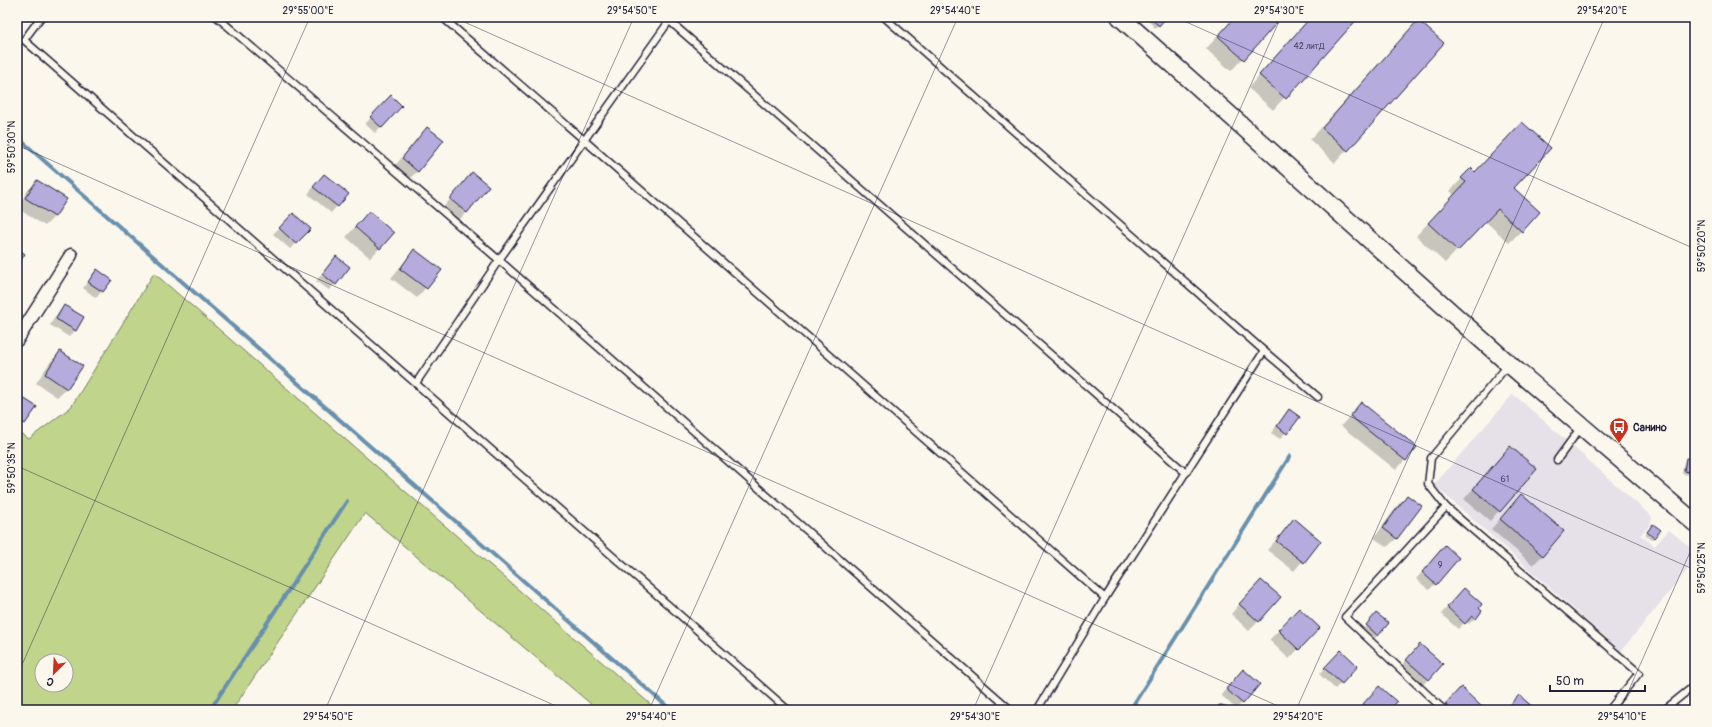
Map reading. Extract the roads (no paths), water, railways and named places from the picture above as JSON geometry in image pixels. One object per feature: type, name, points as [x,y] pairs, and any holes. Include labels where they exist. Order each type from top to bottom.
[{"type":"street","points":[[1120,17],[1509,364],[1695,523]]},
{"type":"street","points":[[17,340],[71,255]]},
{"type":"lane","points":[[41,17],[24,40],[788,710]]},
{"type":"lane","points":[[217,17],[500,260],[1011,710]]},
{"type":"lane","points":[[442,17],[1105,598]]},
{"type":"lane","points":[[884,17],[1318,397]]},
{"type":"lane","points":[[416,383],[669,18],[1186,473]]},
{"type":"lane","points":[[1037,710],[1105,598],[1264,351]]},
{"type":"lane","points":[[1509,364],[1431,458],[1428,484],[1446,507],[1639,673],[1609,710]]},
{"type":"lane","points":[[1557,460],[1582,426]]},
{"type":"lane","points":[[1444,710],[1345,617],[1446,507]]},
{"type":"lane","points":[[1664,710],[1695,685]]},
{"type":"waterway","points":[[17,137],[671,710]]},
{"type":"waterway","points":[[1130,710],[1290,456]]},
{"type":"waterway","points":[[210,710],[347,501]]},
{"type":"place","name":"Санино","points":[[1619,444]]}]
